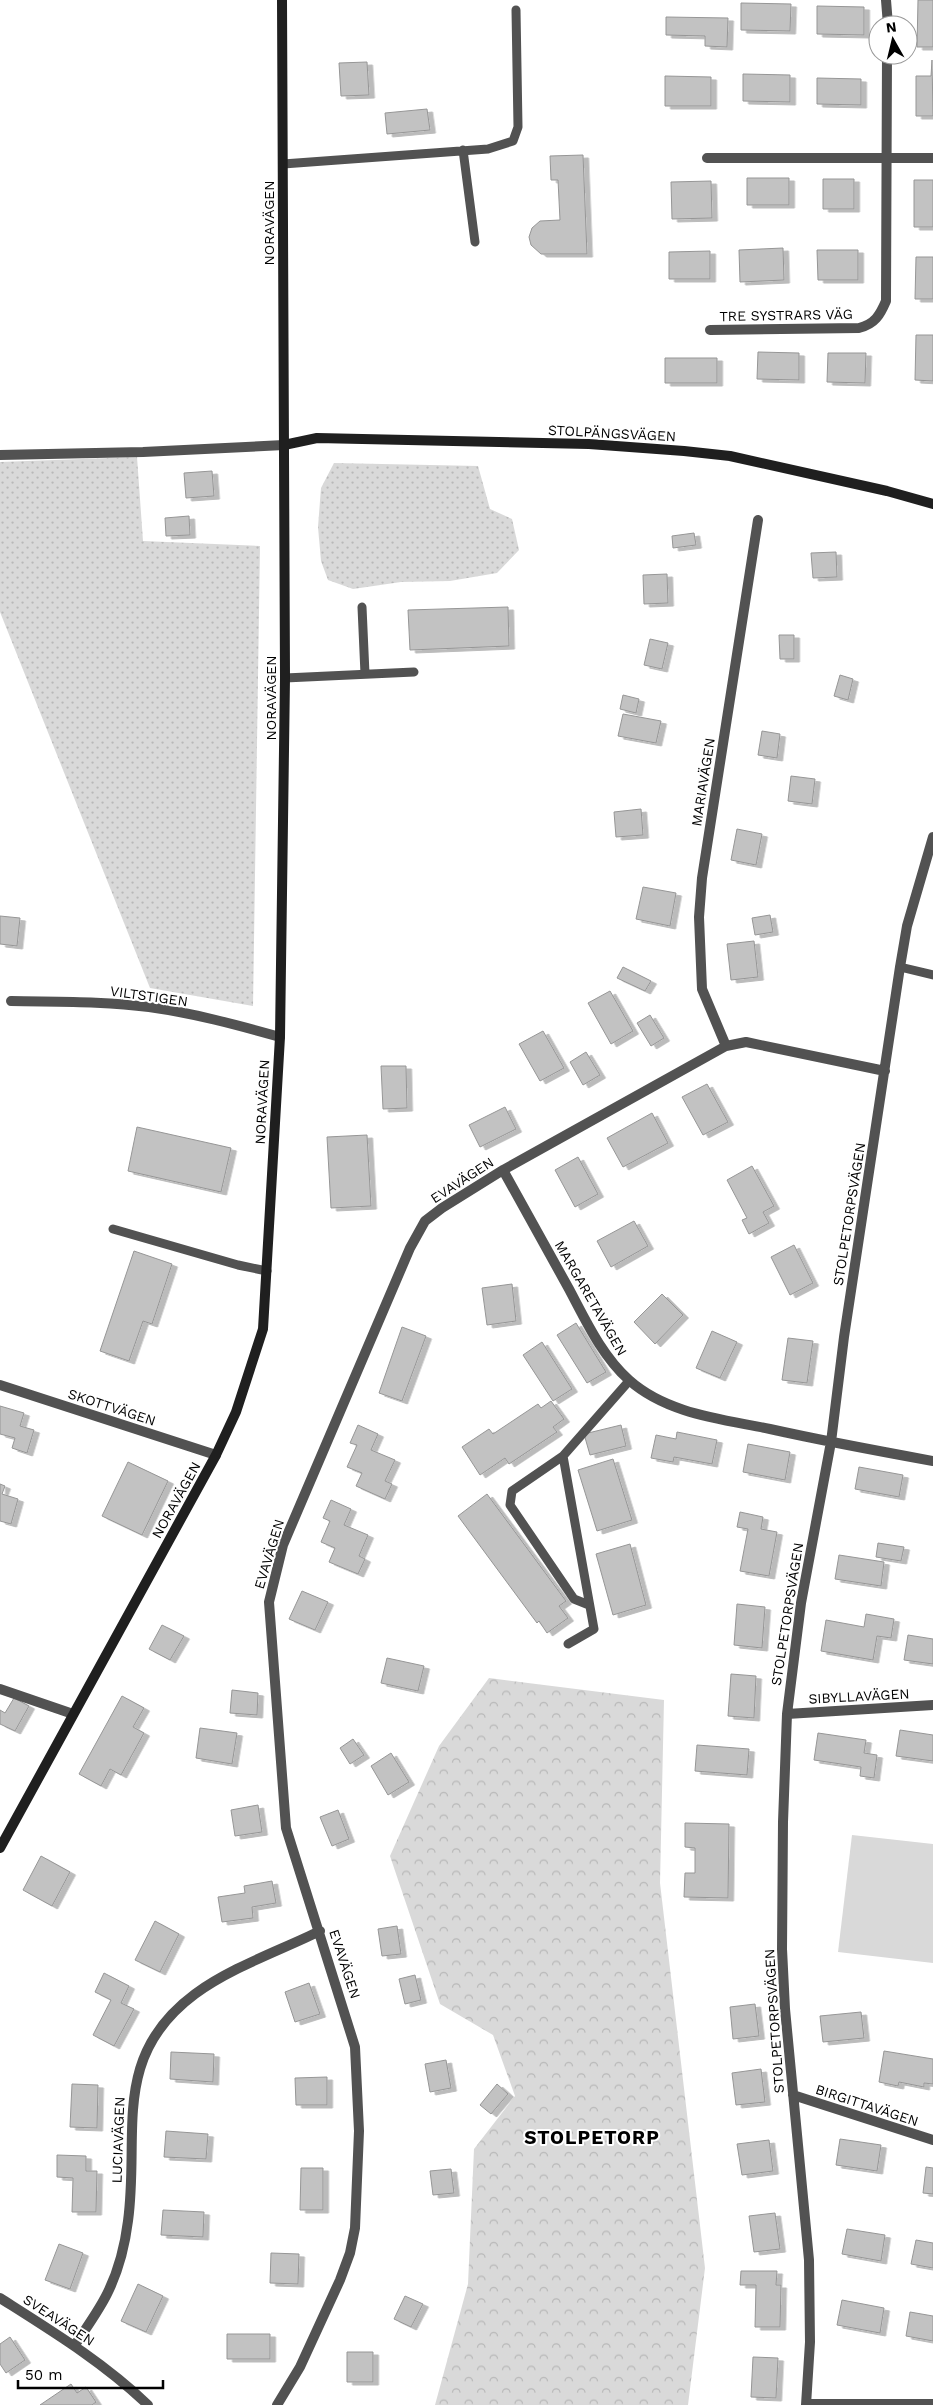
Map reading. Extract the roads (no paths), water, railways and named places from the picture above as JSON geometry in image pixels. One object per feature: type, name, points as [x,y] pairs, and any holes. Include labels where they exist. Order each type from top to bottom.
[{"type":"street","name":"NORAVÄGEN","points":[[0,1848],[216,1455],[236,1412],[262,1329],[280,1037],[285,678],[282,0]]},
{"type":"street","points":[[886,0],[887,15]]},
{"type":"street","name":"TRE SYSTRARS VÄG","points":[[710,330],[859,328],[870,325],[881,314],[886,301],[888,65]]},
{"type":"street","points":[[707,158],[933,158]]},
{"type":"street","name":"STOLPÄNGSVÄGEN","points":[[284,445],[317,438],[588,444],[684,451],[730,456],[886,491],[933,504]]},
{"type":"street","points":[[0,456],[284,445]]},
{"type":"street","name":"MARIAVÄGEN","points":[[726,1046],[702,989],[699,917],[702,878],[758,520]]},
{"type":"street","name":"STOLPETORPSVÄGEN","points":[[806,2404],[810,2342],[809,2260],[784,2009],[782,1949],[782,1831],[787,1714],[800,1603],[831,1442],[844,1337],[900,967],[907,926],[933,837]]},
{"type":"street","name":"VILTSTIGEN","points":[[11,1002],[106,1003],[150,1007],[232,1024],[280,1037]]},
{"type":"street","name":"EVAVÄGEN","points":[[277,2405],[300,2366],[340,2280],[350,2253],[355,2228],[359,2131],[355,2047],[286,1828],[269,1602],[283,1545],[410,1248],[425,1221],[503,1170],[726,1046],[746,1042],[885,1071]]},
{"type":"street","name":"MARGARETAVÄGEN","points":[[503,1170],[590,1328],[611,1361],[629,1381],[671,1406],[706,1416],[831,1442]]},
{"type":"street","name":"SKOTTVÄGEN","points":[[0,1385],[216,1455]]},
{"type":"street","points":[[831,1442],[933,1461]]},
{"type":"street","points":[[0,1689],[73,1714]]},
{"type":"street","name":"SIBYLLAVÄGEN","points":[[787,1714],[933,1705]]},
{"type":"street","name":"LUCIAVÄGEN","points":[[75,2345],[108,2293],[122,2252],[128,2221],[131,2120],[135,2084],[148,2050],[159,2030],[195,1994],[221,1977],[320,1931]]},
{"type":"street","name":"BIRGITTAVÄGEN","points":[[793,2095],[933,2140]]},
{"type":"street","name":"SVEAVÄGEN","points":[[0,2298],[75,2345],[121,2379],[148,2405]]},
{"type":"street","points":[[806,2404],[933,2404]]},
{"type":"lane","points":[[283,164],[488,149],[513,141],[518,127],[516,10]]},
{"type":"lane","points":[[463,150],[475,242]]},
{"type":"lane","points":[[362,607],[365,674]]},
{"type":"lane","points":[[285,678],[414,672]]},
{"type":"lane","points":[[900,967],[933,975]]},
{"type":"lane","points":[[113,1230],[238,1265],[267,1271]]},
{"type":"lane","points":[[589,1605],[574,1599],[510,1505],[512,1491],[563,1456],[629,1381]]},
{"type":"lane","points":[[563,1456],[594,1629],[568,1644]]},
{"type":"district","name":"STOLPETORP","points":[[592,2137]]}]
